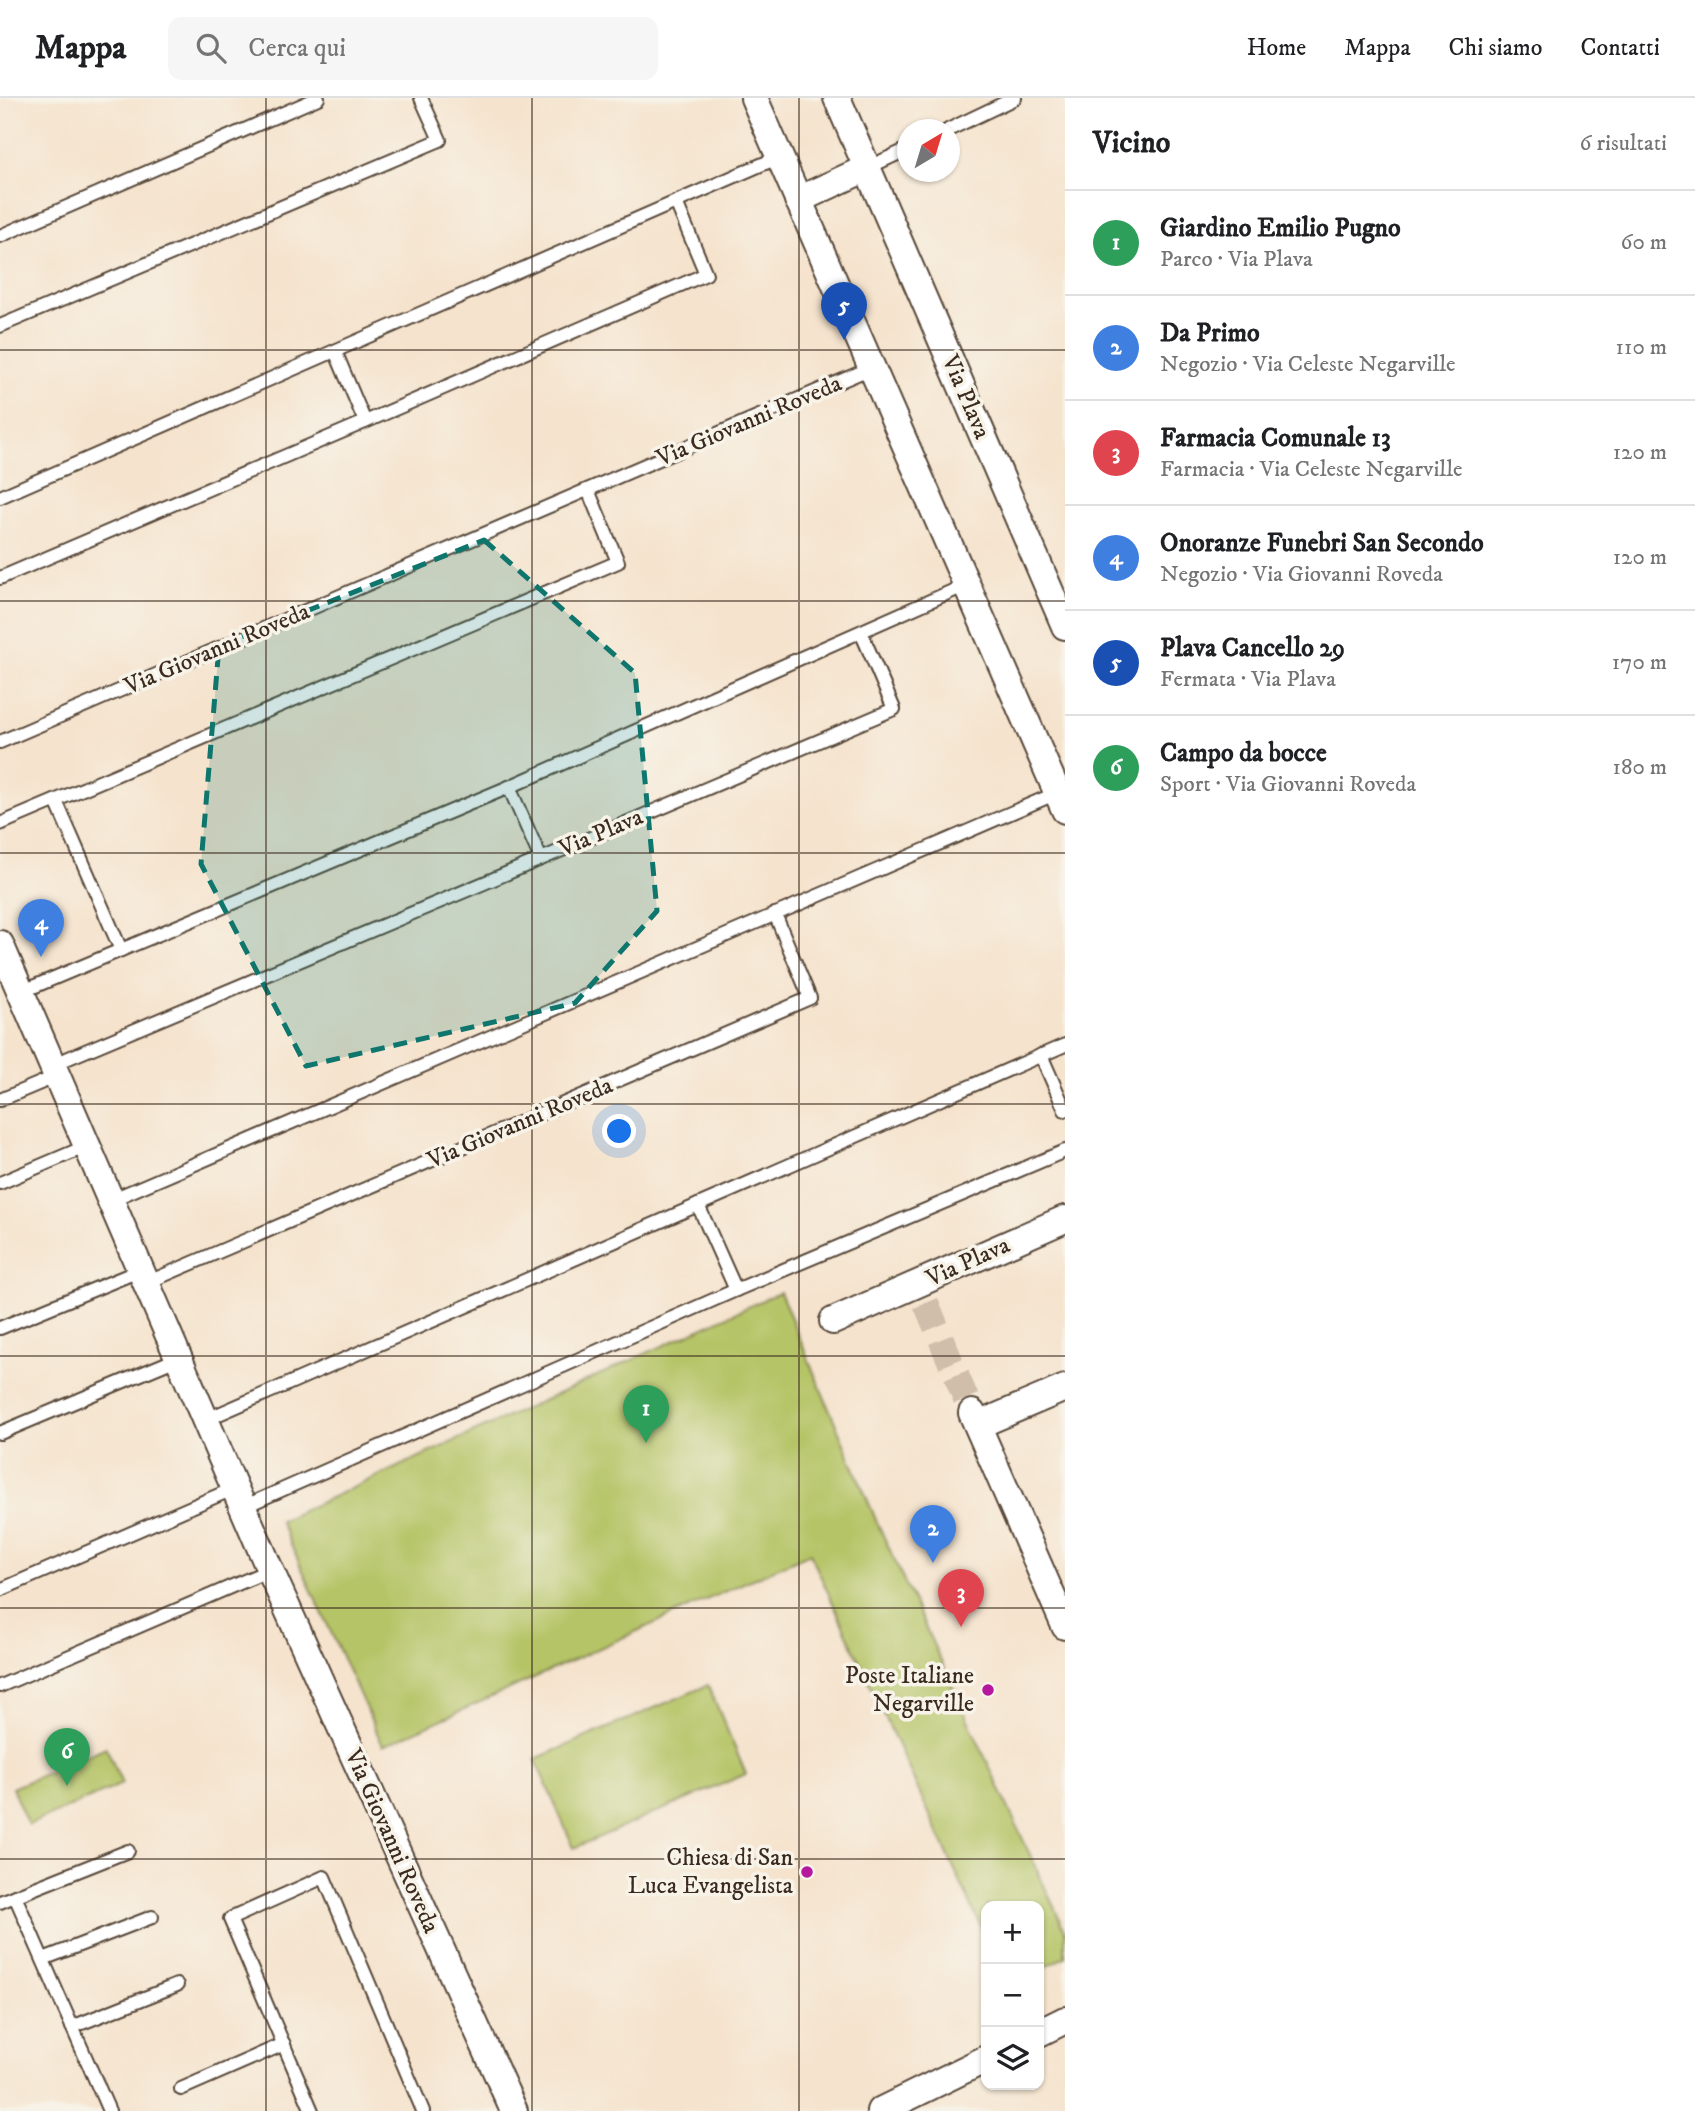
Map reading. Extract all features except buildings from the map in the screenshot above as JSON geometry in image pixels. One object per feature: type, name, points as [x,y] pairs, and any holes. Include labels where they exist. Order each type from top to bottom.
[{"type":"street","name":"Via Plava","points":[[837,98],[1065,626]]},
{"type":"street","points":[[756,99],[1061,801]]},
{"type":"street","points":[[798,200],[867,168]]},
{"type":"street","name":"Via Giovanni Roveda","points":[[0,944],[270,1570],[514,2111]]},
{"type":"street","name":"Via Plava","points":[[833,1321],[922,1293],[1065,1219]]},
{"type":"street","points":[[1065,1388],[975,1419],[1065,1626]]},
{"type":"street","points":[[1044,2030],[1065,2020]]},
{"type":"street","points":[[880,2111],[981,2061]]},
{"type":"lane","points":[[0,236],[318,98]]},
{"type":"lane","points":[[0,326],[440,140],[421,98]]},
{"type":"lane","points":[[960,124],[1015,98]]},
{"type":"lane","points":[[867,168],[897,154]]},
{"type":"lane","points":[[0,497],[779,157]]},
{"type":"lane","points":[[0,578],[706,274],[676,202]]},
{"type":"lane","points":[[335,351],[365,422]]},
{"type":"lane","name":"Via Giovanni Roveda","points":[[0,742],[871,368]]},
{"type":"lane","points":[[0,824],[618,562],[588,489]]},
{"type":"lane","points":[[21,992],[509,787],[966,585]]},
{"type":"lane","name":"Via Plava","points":[[509,787],[541,859],[894,709],[861,632]]},
{"type":"lane","points":[[56,801],[121,950]]},
{"type":"lane","points":[[111,1200],[775,914],[1061,801]]},
{"type":"lane","points":[[0,1100],[55,1070],[541,859]]},
{"type":"lane","name":"Via Giovanni Roveda","points":[[0,1328],[144,1277],[810,998],[775,914]]},
{"type":"lane","points":[[205,1420],[1065,1045]]},
{"type":"lane","points":[[1041,1055],[1065,1110]]},
{"type":"lane","points":[[0,1183],[87,1146]]},
{"type":"lane","points":[[0,1590],[239,1498],[1065,1151]]},
{"type":"lane","points":[[698,1205],[736,1290]]},
{"type":"lane","points":[[0,1433],[179,1358]]},
{"type":"lane","points":[[0,1686],[270,1570]]},
{"type":"lane","points":[[0,1902],[128,1851]]},
{"type":"lane","points":[[311,2111],[230,1919],[324,1877],[423,2111]]},
{"type":"lane","points":[[15,1896],[109,2111]]},
{"type":"lane","points":[[43,1959],[152,1917]]},
{"type":"lane","points":[[72,2027],[177,1985]]},
{"type":"lane","points":[[181,2089],[284,2044]]},
{"type":"highlighted area","points":[[484,540],[635,673],[657,911],[575,1003],[306,1066],[201,864],[219,646]]},
{"type":"green space","points":[[780,1292],[876,1520],[1065,1931],[1065,1957],[1044,1968],[1044,1901],[981,1901],[981,1927],[810,1553],[383,1746],[280,1521]]},
{"type":"green space","points":[[708,1685],[746,1774],[574,1848],[535,1759]]},
{"type":"green space","points":[[106,1747],[122,1784],[28,1825],[12,1788]]},
{"type":"tunnel","points":[[926,1303],[972,1413]]},
{"type":"place","name":"Plava Cancello 29","points":[[844,340]]},
{"type":"place","name":"Onoranze Funebri San Secondo","points":[[41,957]]},
{"type":"place","name":"Giardino Emilio Pugno","points":[[646,1443]]},
{"type":"place","name":"Da Primo","points":[[933,1563]]},
{"type":"place","name":"Farmacia Comunale 13","points":[[961,1627]]},
{"type":"place","name":"Poste Italiane Negarville","points":[[988,1690]]},
{"type":"place","name":"Campo da bocce","points":[[67,1786]]},
{"type":"place","name":"Chiesa di San Luca Evangelista","points":[[807,1872]]}]
